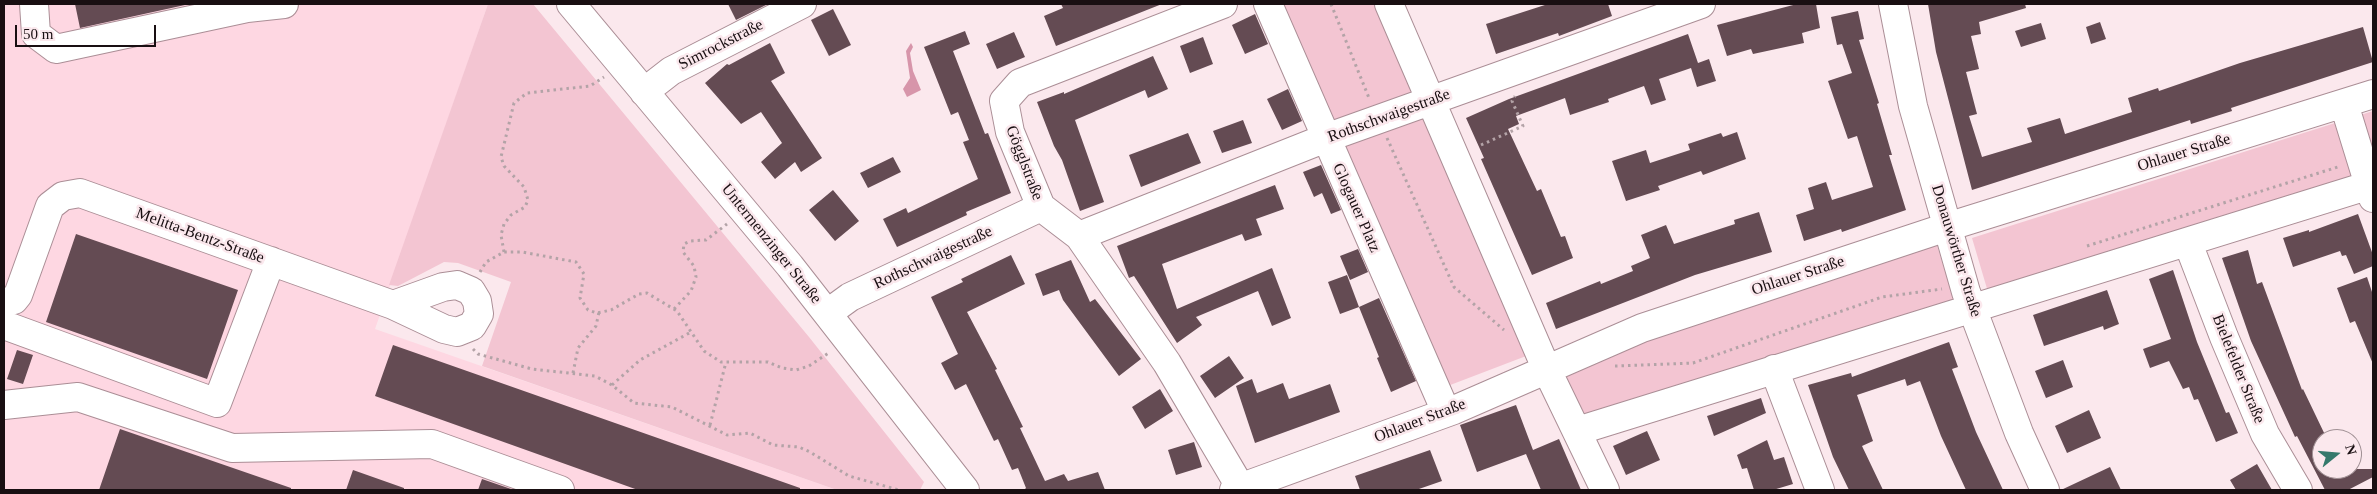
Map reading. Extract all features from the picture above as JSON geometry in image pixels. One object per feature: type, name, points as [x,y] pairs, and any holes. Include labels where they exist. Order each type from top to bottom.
[{"type":"street","points":[[34,4],[36,34],[56,49],[247,8],[283,4]]},
{"type":"street","name":"Untermenzinger Straße","points":[[571,4],[848,338],[957,487]]},
{"type":"street","name":"Simrockstraße","points":[[644,92],[671,71],[802,4]]},
{"type":"street","name":"Gögglstraße","points":[[1222,4],[1020,83],[1004,101],[1010,132],[1041,207],[1079,236],[1167,363],[1239,489]]},
{"type":"street","name":"Glogauer Platz","points":[[1268,4],[1446,412]]},
{"type":"street","points":[[1389,4],[1546,368],[1605,490]]},
{"type":"street","name":"Rothschwaigestraße","points":[[1079,236],[1326,138],[1701,4]]},
{"type":"street","name":"Donauwörther Straße","points":[[1893,4],[1913,106],[1972,309],[2019,433],[2045,490]]},
{"type":"street","name":"Ohlauer Straße","points":[[1239,489],[1446,412],[1642,328],[1947,227],[2373,94]]},
{"type":"street","points":[[1578,431],[1774,369],[2188,243],[2369,182],[2344,104]]},
{"type":"street","name":"Melitta-Bentz-Straße","points":[[5,312],[18,295],[50,206],[63,196],[80,193],[393,305],[444,329],[457,332]]},
{"type":"street","name":"Rothschwaigestraße","points":[[828,313],[850,297],[1041,207]]},
{"type":"street","name":"Bielefelder Straße","points":[[2188,243],[2265,434],[2298,490]]},
{"type":"street","points":[[5,312],[216,403],[271,261]]},
{"type":"street","points":[[393,305],[443,287],[457,285],[471,291],[479,314],[472,326],[457,332]]},
{"type":"street","points":[[1774,369],[1820,490]]},
{"type":"street","points":[[4,405],[78,397],[232,448],[432,444],[560,490]]},
{"type":"path","points":[[1331,4],[1378,120],[1454,287],[1511,337]]},
{"type":"path","points":[[504,252],[501,235],[504,224],[512,215],[525,207],[528,200],[524,187],[504,166],[501,157],[514,104],[522,95],[535,91],[590,86],[619,64]]},
{"type":"path","points":[[1480,145],[1523,126],[1512,101],[1522,82],[1525,67]]},
{"type":"path","points":[[2084,248],[2369,182]]},
{"type":"path","points":[[674,309],[691,291],[696,276],[694,266],[682,252],[684,244],[710,238],[743,210]]},
{"type":"path","points":[[473,294],[483,265],[494,256],[504,252],[522,252],[576,262],[584,274],[584,285],[580,293],[582,302],[588,310],[599,312],[611,310],[644,293],[674,309],[681,315],[690,332],[710,356],[726,362],[767,362],[786,369],[801,369],[819,360],[848,338]]},
{"type":"path","points":[[1605,366],[1693,364],[1882,297],[1942,289]]},
{"type":"path","points":[[573,373],[576,352],[596,326],[599,312]]},
{"type":"path","points":[[457,332],[478,354],[532,369],[595,376],[612,385],[631,401],[672,407],[727,435],[753,433],[772,445],[805,449],[848,476],[900,490]]},
{"type":"path","points":[[612,385],[640,360],[690,332]]},
{"type":"path","points":[[710,425],[726,362]]},
{"type":"shaded area","points":[[4,4],[488,4],[375,329],[837,490],[4,490]]},
{"type":"shaded area","points":[[488,4],[533,4],[809,337],[924,482],[920,490],[837,490],[482,366],[511,282],[458,263],[444,262],[398,286],[389,285]]},
{"type":"shaded area","points":[[1274,4],[1385,4],[1534,353],[1445,387]]},
{"type":"shaded area","points":[[911,43],[913,47],[910,53],[913,71],[921,90],[907,97],[903,89],[910,78],[906,51]]},
{"type":"shaded area","points":[[2373,111],[2373,172],[1988,292],[1972,238]]},
{"type":"shaded area","points":[[1937,245],[1957,311],[1583,422],[1558,372],[1646,336]]},
{"type":"building","points":[[75,4],[185,4],[185,5],[80,28]]},
{"type":"building","points":[[728,4],[768,4],[736,20]]},
{"type":"building","points":[[1061,4],[1162,4],[1056,46],[1044,16],[1063,8]]},
{"type":"building","points":[[1548,4],[1608,4],[1612,16],[1559,36],[1558,33],[1496,54],[1486,24]]},
{"type":"building","points":[[1797,4],[1816,4],[1820,28],[1802,33],[1804,43],[1753,54],[1751,49],[1727,56],[1717,25]]},
{"type":"building","points":[[1928,4],[2025,4],[2026,8],[1979,22],[1981,34],[1971,36],[1979,69],[1966,72],[1977,114],[1969,116],[1982,157],[2032,142],[2027,128],[2060,118],[2065,134],[2132,112],[2128,98],[2158,88],[2159,91],[2240,63],[2363,27],[2373,62],[2231,108],[2232,111],[2191,124],[2190,120],[1972,190],[1936,52]]},
{"type":"building","points":[[833,9],[851,45],[829,56],[811,20]]},
{"type":"building","points":[[1858,11],[1864,39],[1859,40],[1879,103],[1877,104],[1892,155],[1889,155],[1906,210],[1842,232],[1841,229],[1804,241],[1796,215],[1814,209],[1808,188],[1826,182],[1832,200],[1873,187],[1857,136],[1848,139],[1828,81],[1852,73],[1842,44],[1837,45],[1831,17]]},
{"type":"building","points":[[1255,14],[1268,44],[1245,54],[1232,25]]},
{"type":"building","points":[[2100,22],[2106,39],[2091,44],[2086,27]]},
{"type":"building","points":[[2041,23],[2046,39],[2021,47],[2015,31]]},
{"type":"building","points":[[965,31],[970,44],[953,51],[985,134],[988,133],[1011,193],[966,212],[967,215],[897,247],[883,219],[906,208],[908,213],[978,179],[963,142],[969,140],[958,112],[951,115],[924,47]]},
{"type":"building","points":[[1014,32],[1025,57],[997,69],[986,44]]},
{"type":"building","points":[[1688,34],[1698,63],[1709,59],[1716,81],[1697,87],[1691,68],[1659,79],[1666,100],[1651,105],[1644,86],[1608,99],[1609,102],[1570,115],[1565,98],[1516,116],[1519,124],[1508,129],[1537,191],[1541,189],[1561,237],[1565,236],[1573,258],[1532,275],[1481,159],[1484,158],[1466,118],[1509,99]]},
{"type":"building","points":[[1203,37],[1213,64],[1190,73],[1180,46]]},
{"type":"building","points":[[770,43],[785,73],[771,81],[822,158],[801,172],[795,162],[775,179],[761,162],[782,143],[761,112],[741,124],[705,83],[727,64],[729,65]]},
{"type":"building","points":[[1153,56],[1168,89],[1148,98],[1145,90],[1075,120],[1104,202],[1080,211],[1062,160],[1054,146],[1037,102],[1064,92],[1064,94]]},
{"type":"building","points":[[1288,89],[1302,121],[1282,130],[1267,99]]},
{"type":"building","points":[[1243,120],[1252,143],[1222,153],[1213,131]]},
{"type":"building","points":[[1737,132],[1746,159],[1703,175],[1701,171],[1658,186],[1660,190],[1626,201],[1612,161],[1646,150],[1650,163],[1690,150],[1688,144],[1721,133],[1723,137]]},
{"type":"building","points":[[1188,133],[1201,163],[1141,187],[1129,155]]},
{"type":"building","points":[[893,157],[901,172],[868,188],[860,173]]},
{"type":"building","points":[[1321,165],[1341,210],[1331,214],[1322,193],[1314,197],[1303,172]]},
{"type":"building","points":[[1275,185],[1284,209],[1256,219],[1262,235],[1245,241],[1242,234],[1162,264],[1177,309],[1272,268],[1291,318],[1272,326],[1258,291],[1196,317],[1202,325],[1177,343],[1134,276],[1129,278],[1117,246]]},
{"type":"building","points":[[833,190],[859,221],[835,241],[809,210]]},
{"type":"building","points":[[1759,212],[1772,252],[1695,275],[1556,329],[1546,303],[1600,281],[1601,284],[1633,271],[1631,266],[1650,258],[1641,235],[1666,225],[1674,244],[1735,224],[1734,220]]},
{"type":"building","points":[[2358,214],[2373,255],[2373,266],[2354,274],[2346,255],[2342,256],[2340,251],[2293,267],[2283,238],[2309,230],[2309,232]]},
{"type":"building","points":[[76,234],[238,290],[207,379],[46,322]]},
{"type":"building","points":[[1358,249],[1368,272],[1350,280],[1340,256]]},
{"type":"building","points":[[2248,250],[2257,284],[2262,282],[2302,390],[2322,429],[2312,429],[2312,465],[2297,436],[2295,437],[2251,341],[2222,258]]},
{"type":"building","points":[[1011,255],[1025,284],[967,312],[997,369],[995,370],[1023,427],[1020,428],[1045,481],[1064,474],[1068,481],[1098,472],[1105,490],[1024,490],[1026,488],[1018,468],[1012,470],[998,439],[994,441],[966,384],[955,390],[941,363],[958,354],[931,297],[963,282],[961,279]]},
{"type":"building","points":[[1071,260],[1090,302],[1095,299],[1141,359],[1119,376],[1063,300],[1059,290],[1043,296],[1035,274]]},
{"type":"building","points":[[2173,270],[2197,342],[2226,413],[2229,412],[2238,433],[2216,442],[2198,399],[2194,400],[2189,387],[2183,389],[2169,361],[2150,368],[2143,349],[2171,339],[2149,279]]},
{"type":"building","points":[[1347,275],[1359,307],[1340,314],[1328,282]]},
{"type":"building","points":[[2367,277],[2373,295],[2373,364],[2355,321],[2350,323],[2337,288]]},
{"type":"building","points":[[2107,290],[2119,324],[2104,330],[2103,326],[2044,346],[2033,315]]},
{"type":"building","points":[[1379,298],[1416,381],[1391,392],[1359,307]]},
{"type":"building","points":[[1949,342],[1958,367],[1952,369],[1976,432],[2003,490],[1966,490],[1941,436],[1920,381],[1907,386],[1905,379],[1857,395],[1873,441],[1862,446],[1883,490],[1849,490],[1833,457],[1808,385],[1851,373],[1852,377]]},
{"type":"building","points":[[393,345],[800,488],[800,490],[638,490],[375,396]]},
{"type":"building","points":[[17,350],[33,355],[23,384],[7,379]]},
{"type":"building","points":[[1229,356],[1244,378],[1215,398],[1200,376]]},
{"type":"building","points":[[2063,360],[2073,387],[2046,398],[2035,371]]},
{"type":"building","points":[[1252,379],[1257,393],[1283,383],[1289,399],[1330,384],[1340,412],[1255,443],[1236,386]]},
{"type":"building","points":[[1160,389],[1173,411],[1145,429],[1132,407]]},
{"type":"building","points":[[1761,398],[1766,413],[1714,436],[1707,416]]},
{"type":"building","points":[[1516,405],[1533,450],[1559,439],[1581,490],[1541,490],[1526,454],[1477,472],[1460,425]]},
{"type":"building","points":[[2089,410],[2101,438],[2067,453],[2055,426]]},
{"type":"building","points":[[120,429],[291,488],[291,490],[99,490]]},
{"type":"building","points":[[1647,431],[1660,460],[1626,475],[1613,446]]},
{"type":"building","points":[[1767,440],[1774,460],[1784,457],[1793,484],[1773,490],[1754,490],[1747,468],[1742,469],[1737,455]]},
{"type":"building","points":[[1194,442],[1202,467],[1176,475],[1168,450]]},
{"type":"building","points":[[1430,450],[1442,481],[1416,490],[1360,490],[1355,476]]},
{"type":"building","points":[[2257,464],[2272,490],[2236,490],[2230,480]]},
{"type":"building","points":[[2110,467],[2121,490],[2061,490]]},
{"type":"building","points":[[2362,469],[2373,469],[2373,477],[2348,490],[2325,490],[2319,479],[2362,479]]},
{"type":"building","points":[[353,470],[404,488],[404,490],[346,490]]},
{"type":"building","points":[[482,479],[514,490],[478,490]]}]
